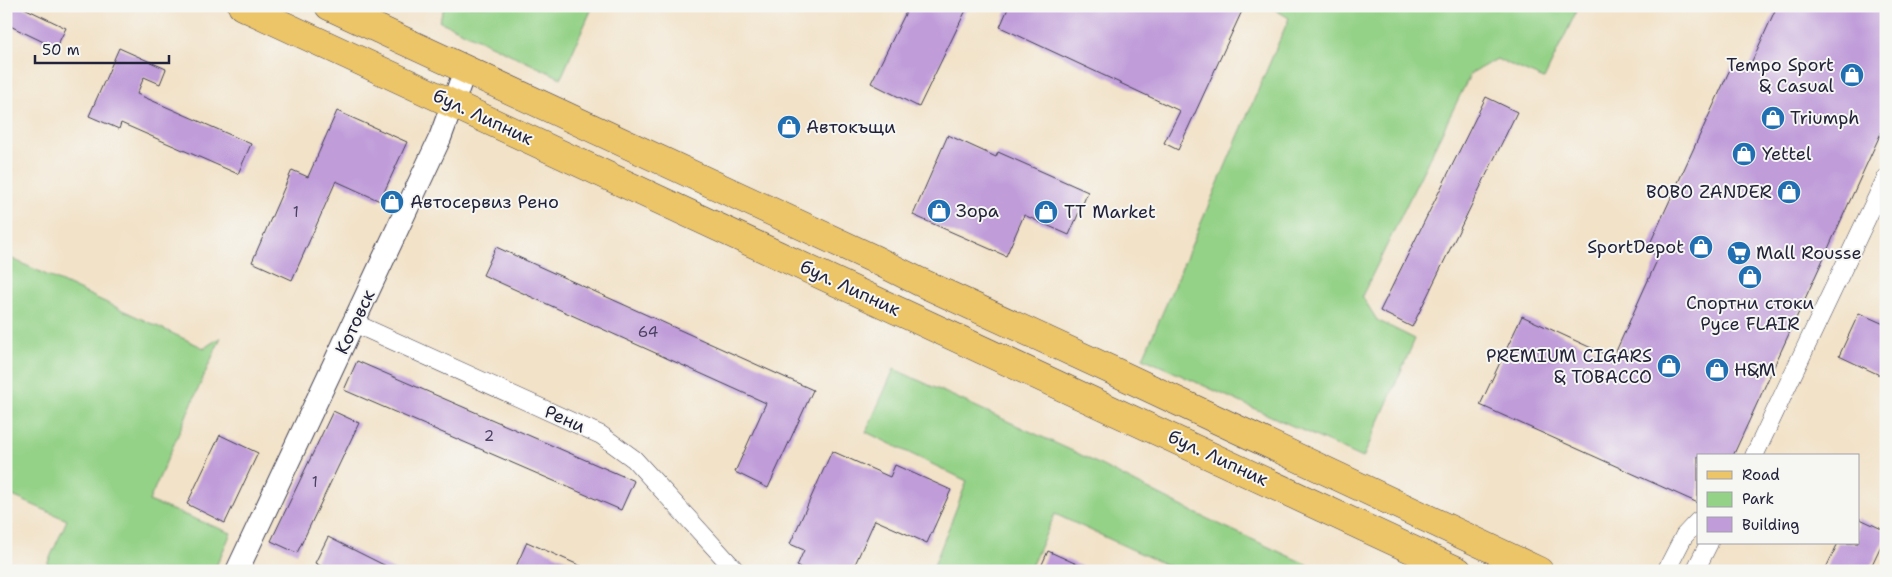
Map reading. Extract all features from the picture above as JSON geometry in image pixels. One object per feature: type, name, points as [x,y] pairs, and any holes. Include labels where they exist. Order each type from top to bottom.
[{"type":"main road","name":"бул. Липник","points":[[242,6],[1458,571]]},
{"type":"main road","name":"бул. Липник","points":[[329,6],[1539,571]]},
{"type":"street","name":"Котовск","points":[[237,571],[436,147],[454,104],[465,70]]},
{"type":"street","points":[[1755,454],[1886,178]]},
{"type":"street","name":"Рени","points":[[354,323],[601,436],[634,459],[736,571]]},
{"type":"street","points":[[1666,571],[1684,536],[1697,522]]},
{"type":"street","points":[[1695,571],[1708,544]]},
{"type":"green space","points":[[445,6],[593,6],[561,78],[439,21]]},
{"type":"green space","points":[[1269,6],[1579,6],[1544,79],[1497,59],[1471,73],[1362,296],[1377,320],[1415,339],[1363,458],[1143,358],[1289,18]]},
{"type":"green space","points":[[6,256],[204,348],[221,337],[149,501],[231,533],[214,571],[44,571],[67,520],[6,493]]},
{"type":"green space","points":[[894,369],[1077,453],[1195,513],[1321,571],[1179,571],[1055,514],[1029,571],[932,571],[967,481],[866,432]]},
{"type":"building","points":[[10,6],[20,6],[66,28],[56,48],[6,24],[6,15]]},
{"type":"building","points":[[909,6],[968,6],[919,107],[871,83]]},
{"type":"building","points":[[1009,6],[1232,6],[1242,11],[1178,150],[1164,143],[1180,111],[1000,27]]},
{"type":"building","name":"Mall Rousse","points":[[1777,6],[1886,6],[1886,122],[1734,454],[1697,454],[1697,503],[1480,405],[1522,316],[1613,358],[1659,256],[1647,250],[1732,65],[1747,72]]},
{"type":"building","points":[[119,48],[166,69],[160,84],[144,77],[137,94],[251,144],[238,174],[121,123],[119,129],[89,116]]},
{"type":"building","points":[[1486,97],[1517,112],[1412,327],[1380,311]]},
{"type":"building","points":[[337,111],[407,142],[380,201],[336,181],[292,280],[252,262],[292,170],[308,177]]},
{"type":"building","points":[[948,135],[996,157],[998,152],[1088,192],[1069,235],[1024,215],[1006,256],[913,215]]},
{"type":"building","points":[[496,247],[813,390],[768,488],[735,472],[766,403],[483,275]]},
{"type":"building","points":[[1859,313],[1886,325],[1886,378],[1839,356]]},
{"type":"building","points":[[357,361],[634,481],[621,510],[344,390]]},
{"type":"building","points":[[333,411],[359,423],[297,553],[271,541]]},
{"type":"building","points":[[220,435],[258,453],[225,523],[187,504]]},
{"type":"building","points":[[832,451],[890,477],[895,465],[951,490],[927,543],[875,520],[852,571],[808,571],[797,566],[804,550],[790,544]]},
{"type":"building","points":[[1860,519],[1886,531],[1886,535],[1869,571],[1825,570],[1838,544],[1860,544]]},
{"type":"building","points":[[328,537],[396,571],[330,571],[315,563]]},
{"type":"building","points":[[527,542],[592,571],[514,571]]},
{"type":"building","points":[[1048,551],[1092,571],[1039,571]]},
{"type":"place","name":"Tempo Sport & Casual","points":[[1852,75]]},
{"type":"place","name":"Triumph","points":[[1773,118]]},
{"type":"place","name":"Автокъщи","points":[[789,127]]},
{"type":"place","name":"Yettel","points":[[1744,154]]},
{"type":"place","name":"BOBO ZANDER","points":[[1789,192]]},
{"type":"place","name":"Автосервиз Рено","points":[[392,202]]},
{"type":"place","name":"Зора","points":[[939,211]]},
{"type":"place","name":"TT Market","points":[[1046,212]]},
{"type":"place","name":"SportDepot","points":[[1701,247]]},
{"type":"place","name":"Mall Rousse","points":[[1739,253]]},
{"type":"place","name":"Спортни стоки Русе FLAIR","points":[[1750,277]]},
{"type":"place","name":"PREMIUM CIGARS & TOBACCO","points":[[1669,366]]},
{"type":"place","name":"H&M","points":[[1717,370]]}]
